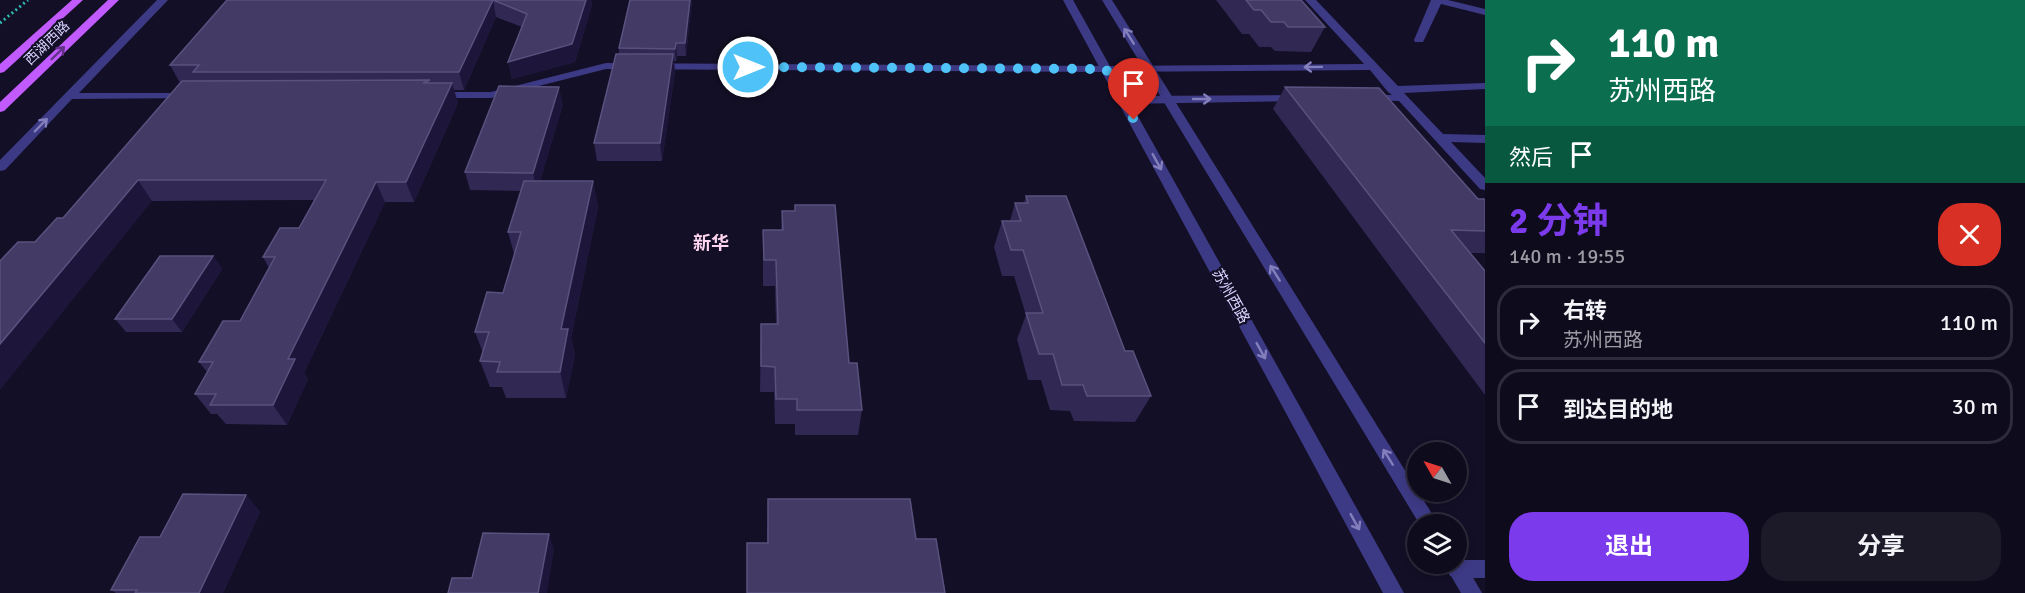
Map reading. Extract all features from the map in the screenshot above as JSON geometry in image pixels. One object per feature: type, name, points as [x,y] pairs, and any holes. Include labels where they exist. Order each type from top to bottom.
[{"type":"main road","name":"西湖西路","points":[[0,70],[78,0]]},
{"type":"main road","name":"西湖西路","points":[[0,108],[114,0]]},
{"type":"street","points":[[0,167],[163,0]]},
{"type":"street","name":"苏州西路","points":[[1068,0],[1394,593]]},
{"type":"street","points":[[1107,0],[1423,514]]},
{"type":"street","points":[[1310,0],[1485,186]]},
{"type":"street","points":[[1419,40],[1437,0],[1485,12]]},
{"type":"street","points":[[421,95],[491,95],[606,66],[1106,69],[1371,67]]},
{"type":"street","points":[[1354,98],[1485,86]]},
{"type":"street","points":[[70,96],[198,96]]},
{"type":"street","points":[[1122,100],[1307,99]]},
{"type":"street","points":[[1439,138],[1485,139]]},
{"type":"street","points":[[1467,568],[1485,569]]},
{"type":"street","points":[[1460,574],[1472,593]]},
{"type":"path","points":[[0,23],[28,0]]},
{"type":"building","points":[[227,0],[493,0],[459,72],[193,72],[199,65],[170,65]]},
{"type":"building","points":[[493,0],[586,0],[572,44],[508,62],[527,14]]},
{"type":"building","points":[[630,0],[690,0],[685,43],[676,43],[675,49],[619,48]]},
{"type":"building","points":[[1246,0],[1301,0],[1325,27],[1288,27],[1284,22],[1271,22],[1261,10],[1254,10]]},
{"type":"building","points":[[616,54],[673,54],[660,143],[594,143]]},
{"type":"building","points":[[430,80],[423,83],[452,83],[406,182],[376,182],[288,359],[295,359],[273,405],[210,405],[216,394],[195,394],[213,362],[199,362],[223,321],[240,321],[275,257],[263,257],[280,228],[299,228],[326,180],[138,180],[0,344],[0,261],[18,242],[35,242],[57,218],[63,218],[182,81]]},
{"type":"building","points":[[499,86],[559,87],[533,173],[465,172]]},
{"type":"building","points":[[1285,87],[1379,88],[1478,199],[1485,200],[1485,231],[1451,230],[1485,271],[1485,343]]},
{"type":"building","points":[[524,181],[593,181],[561,329],[568,329],[560,372],[497,372],[500,362],[480,361],[489,332],[475,332],[487,292],[503,293],[521,232],[508,232]]},
{"type":"building","points":[[1026,196],[1066,196],[1125,351],[1133,351],[1151,396],[1087,396],[1083,385],[1062,385],[1053,354],[1039,354],[1026,313],[1043,313],[1023,250],[1011,250],[1002,221],[1021,221],[1015,203],[1028,203]]},
{"type":"building","points":[[795,205],[835,205],[849,363],[857,363],[862,410],[797,410],[797,399],[776,399],[775,367],[761,366],[761,324],[778,324],[776,260],[764,260],[763,230],[783,230],[782,211],[795,211]]},
{"type":"building","points":[[160,256],[213,256],[172,319],[115,319]]},
{"type":"building","points":[[183,494],[246,495],[199,593],[135,593],[137,590],[111,590],[140,537],[160,537]]},
{"type":"building","points":[[768,499],[910,499],[916,539],[936,539],[945,593],[747,593],[747,543],[768,543]]},
{"type":"building","points":[[483,533],[549,534],[538,593],[448,593],[452,578],[472,578]]},
{"type":"district","name":"新华","points":[[711,243]]},
{"type":"route","points":[[748,67],[1106,69],[1134,120]]}]
